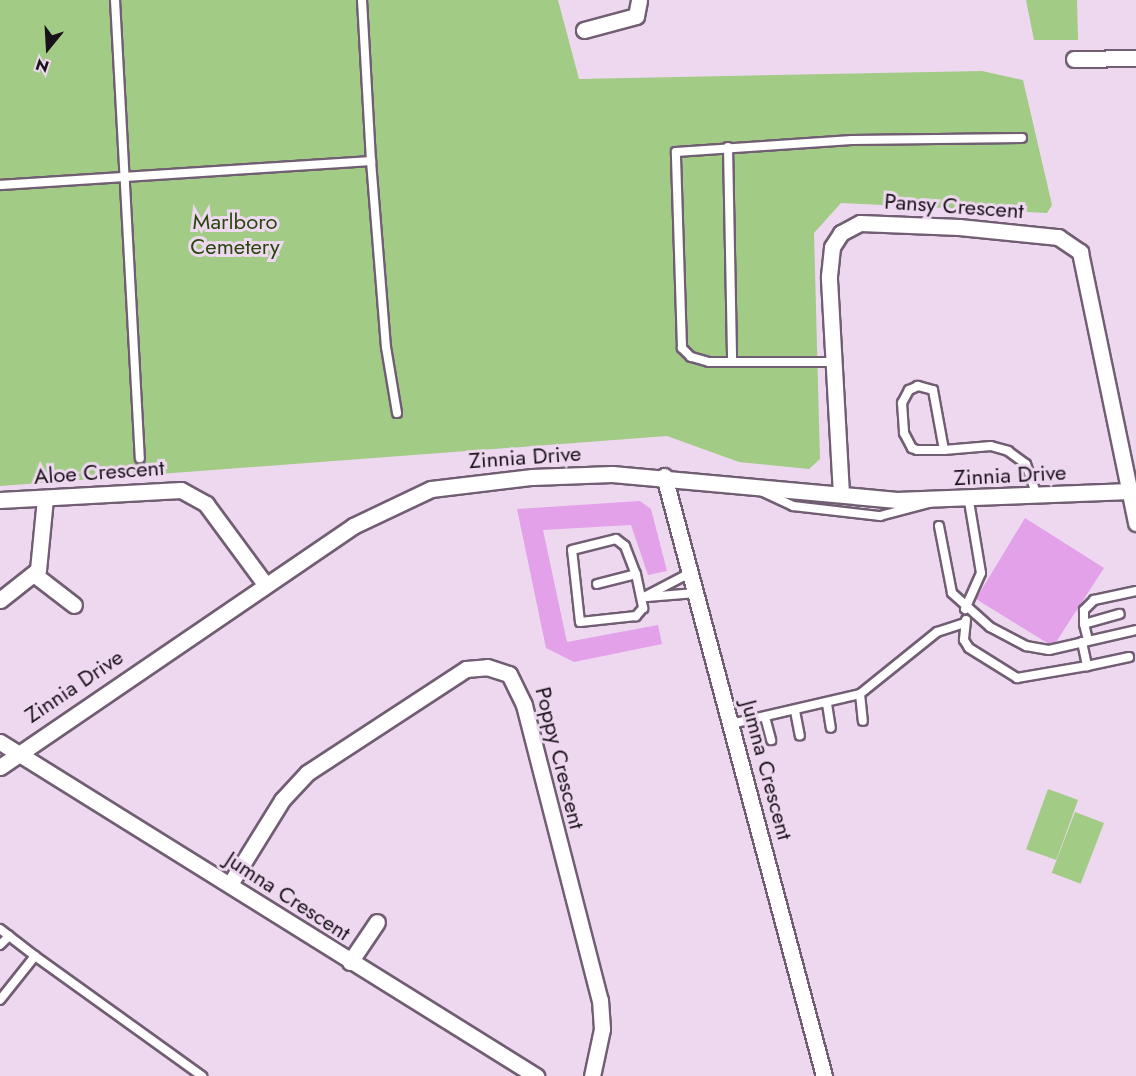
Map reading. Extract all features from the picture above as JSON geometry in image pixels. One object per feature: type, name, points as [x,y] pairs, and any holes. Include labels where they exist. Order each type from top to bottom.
[{"type":"street","points":[[584,30],[636,16],[639,0]]},
{"type":"street","points":[[1074,59],[1136,58]]},
{"type":"street","name":"Pansy Crescent","points":[[841,494],[830,256],[836,240],[847,229],[887,222],[1065,240],[1080,252],[1088,273],[1133,491],[1136,523]]},
{"type":"street","name":"Zinnia Drive","points":[[0,767],[265,584],[380,510],[431,489],[532,477],[664,476],[934,502],[1133,491]]},
{"type":"street","name":"Jumna Crescent","points":[[664,476],[824,1076]]},
{"type":"street","name":"Aloe Crescent","points":[[0,500],[181,490],[206,504],[265,584]]},
{"type":"street","points":[[0,600],[35,575],[40,562],[45,498]]},
{"type":"street","points":[[35,575],[74,605]]},
{"type":"street","name":"Poppy Crescent","points":[[230,884],[282,800],[307,773],[466,669],[487,667],[510,674],[524,705],[600,1000],[602,1029],[592,1076]]},
{"type":"street","points":[[0,742],[16,754]]},
{"type":"street","name":"Jumna Crescent","points":[[16,754],[230,884],[536,1076]]},
{"type":"street","points":[[351,962],[377,922]]},
{"type":"lane","points":[[115,0],[140,458]]},
{"type":"lane","points":[[362,0],[371,161],[386,347],[397,413]]},
{"type":"lane","points":[[834,362],[702,362],[687,354],[680,342],[674,160],[680,151],[728,147],[1022,138]]},
{"type":"lane","points":[[728,147],[732,362]]},
{"type":"lane","points":[[0,185],[371,161]]},
{"type":"lane","points":[[944,450],[933,390],[918,386],[909,390],[902,403],[907,441],[917,450],[944,450],[991,446],[1008,451],[1026,464],[1037,496]]},
{"type":"lane","points":[[753,485],[793,506],[880,516],[934,502]]},
{"type":"lane","points":[[969,501],[981,573],[965,622],[969,648],[1017,678],[1129,657]]},
{"type":"lane","points":[[939,526],[952,593],[968,611],[1026,646],[1049,650],[1136,630]]},
{"type":"lane","points":[[616,539],[625,546],[636,574],[643,608],[636,615],[586,624],[576,617],[570,556],[575,548],[616,539]]},
{"type":"lane","points":[[642,598],[690,573]]},
{"type":"lane","points":[[597,584],[636,574]]},
{"type":"lane","points":[[1087,666],[1084,610],[1094,600],[1136,591]]},
{"type":"lane","points":[[642,598],[696,593]]},
{"type":"lane","points":[[1084,624],[1120,614]]},
{"type":"lane","points":[[731,724],[827,704],[860,694],[937,632],[965,622]]},
{"type":"lane","points":[[860,694],[863,721]]},
{"type":"lane","points":[[827,704],[831,728]]},
{"type":"lane","points":[[795,711],[800,736]]},
{"type":"lane","points":[[765,717],[771,740]]},
{"type":"lane","points":[[0,929],[202,1076]]},
{"type":"lane","points":[[0,945],[9,936]]},
{"type":"lane","points":[[0,1000],[35,956]]},
{"type":"green space","name":"Marlboro Cemetery","points":[[0,0],[558,0],[579,79],[982,71],[1023,80],[1052,205],[1047,213],[841,203],[814,233],[820,459],[809,469],[739,462],[667,436],[0,486]]},
{"type":"green space","points":[[1026,0],[1077,0],[1078,40],[1034,40]]},
{"type":"green space","points":[[1048,789],[1078,800],[1056,860],[1026,849]]},
{"type":"green space","points":[[1075,812],[1104,823],[1081,884],[1052,873]]},
{"type":"building","points":[[640,501],[651,509],[667,571],[648,575],[631,525],[543,530],[567,642],[658,625],[662,644],[574,662],[546,648],[517,509]]},
{"type":"building","points":[[1025,518],[1104,568],[1056,642],[1049,644],[976,599]]}]
